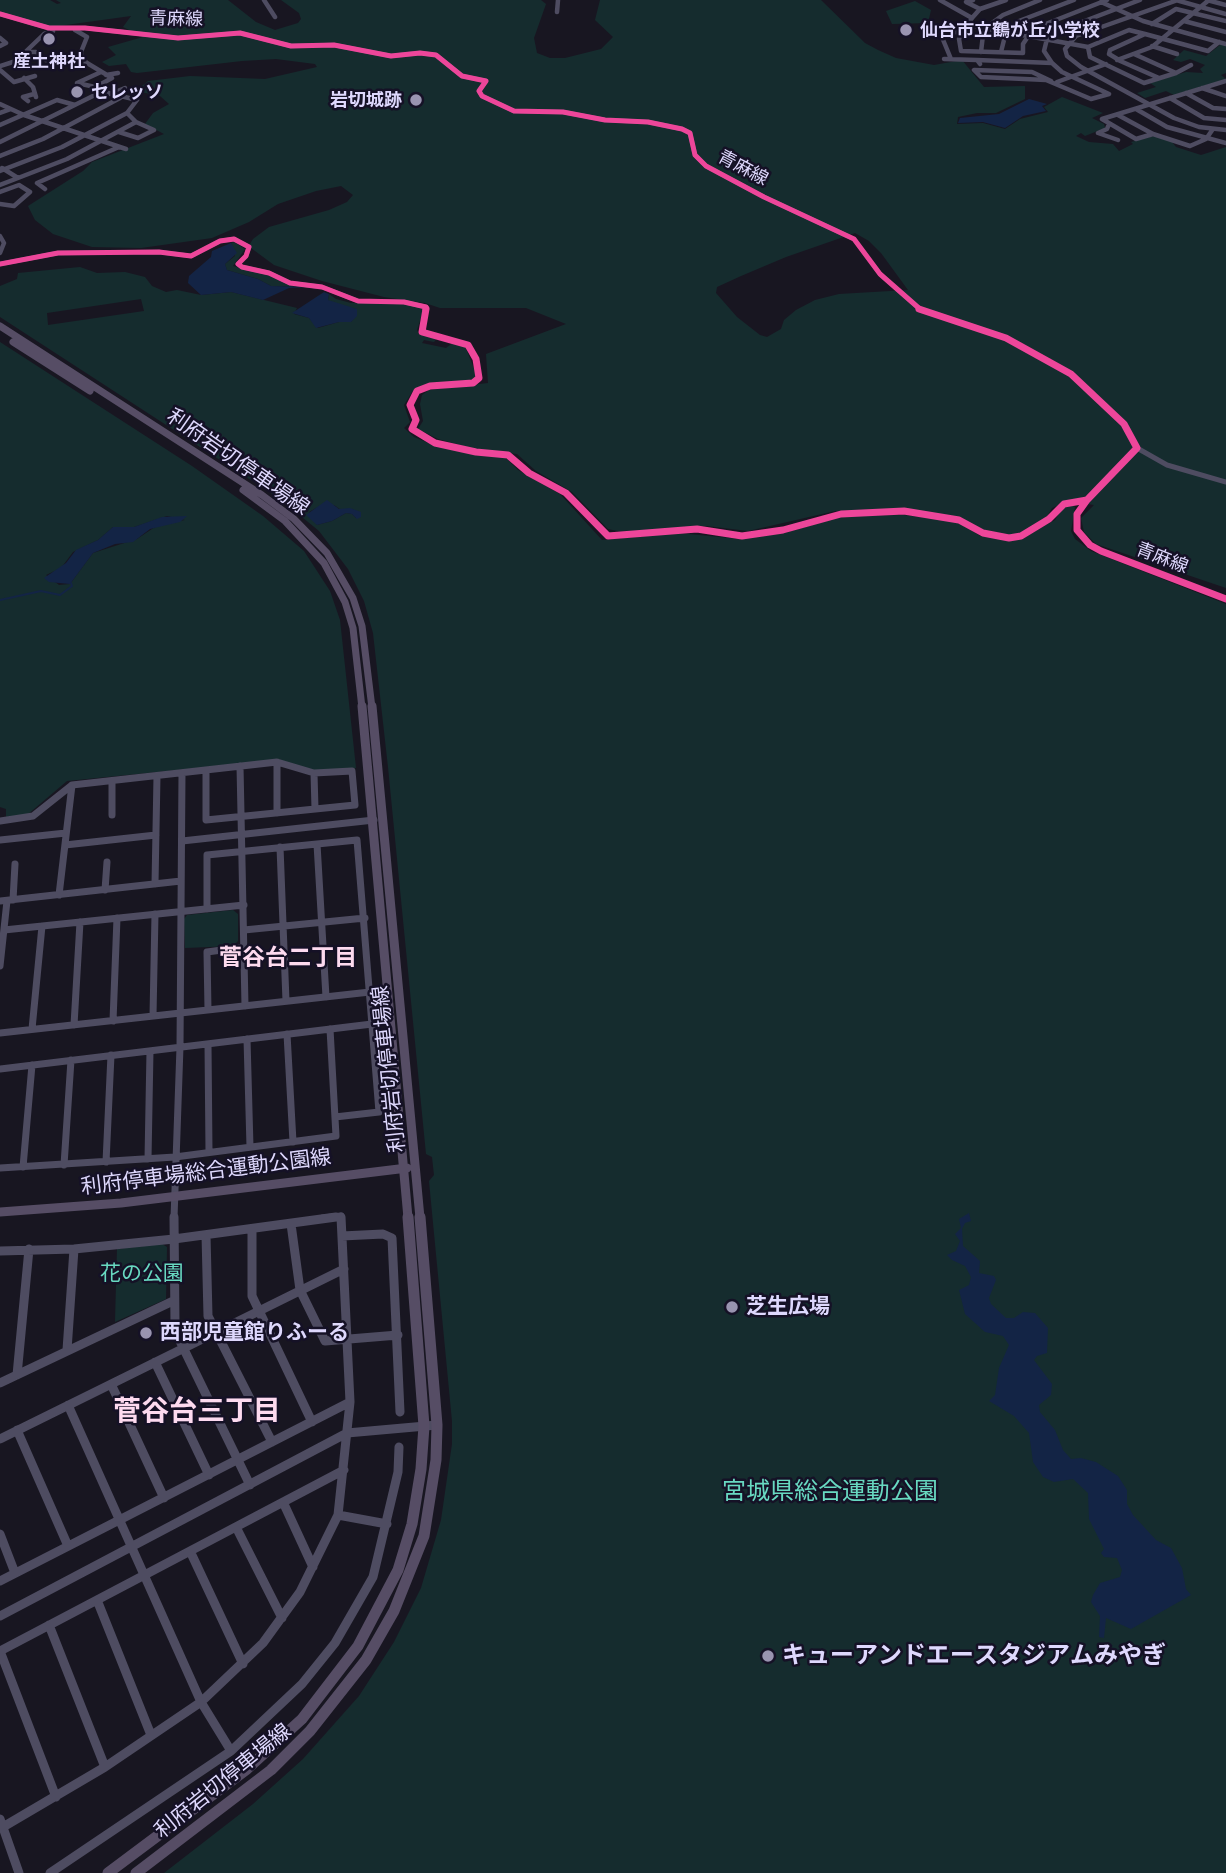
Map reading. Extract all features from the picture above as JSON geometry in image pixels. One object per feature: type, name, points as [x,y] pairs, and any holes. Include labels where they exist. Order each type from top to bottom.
[{"type":"main road","name":"利府岩切停車場線","points":[[0,326],[262,495],[293,519],[327,554],[353,598],[362,626],[388,990],[420,1349],[424,1426],[421,1469],[412,1524],[398,1570],[358,1646],[322,1695],[275,1744],[214,1797],[108,1873]]},
{"type":"main road","name":"利府岩切停車場線","points":[[0,333],[256,498],[295,530],[324,563],[345,601],[353,628],[416,1167],[437,1425],[435,1473],[424,1536],[394,1611],[366,1660],[339,1698],[271,1770],[136,1873]]},
{"type":"main road","name":"利府停車場総合運動公園線","points":[[0,1212],[174,1196],[416,1167]]},
{"type":"street","points":[[264,0],[275,18]]},
{"type":"street","points":[[557,12],[558,0]]},
{"type":"street","points":[[940,0],[972,18]]},
{"type":"street","points":[[964,1],[973,0]]},
{"type":"street","points":[[1006,0],[980,9],[972,18],[962,33],[959,45],[961,51],[1023,53],[1027,35],[1043,23],[1102,1],[1153,24],[1226,44]]},
{"type":"street","points":[[981,51],[981,41],[987,28],[1006,13],[1040,0]]},
{"type":"street","points":[[1001,52],[1006,32],[1032,14],[1074,0]]},
{"type":"street","points":[[977,61],[982,69],[1032,72],[1091,99],[1109,94],[1072,77],[1052,64],[1044,51],[1047,39],[1063,27],[1140,0]]},
{"type":"street","points":[[1226,14],[1177,0],[1076,36],[1065,49],[1067,56],[1089,71],[1184,123],[1226,130]]},
{"type":"street","points":[[1054,82],[1152,47],[1208,0],[1226,5]]},
{"type":"street","points":[[964,1],[980,9]]},
{"type":"street","points":[[990,6],[1006,13]]},
{"type":"street","points":[[1153,24],[1176,9],[1226,21]]},
{"type":"street","name":"青麻線","points":[[0,14],[49,28],[185,38],[240,33],[291,46],[334,46],[391,57],[429,54],[440,56],[462,76],[483,79],[487,83],[479,91],[482,96],[514,111],[563,112],[605,120],[648,122],[682,129],[690,133],[695,155],[706,166],[854,239],[880,274],[923,312],[1006,338],[1070,374],[1124,424],[1137,448],[1087,500],[1077,514],[1077,530],[1090,545],[1115,558],[1226,599]]},
{"type":"street","points":[[1184,21],[1226,32]]},
{"type":"street","points":[[967,25],[1088,47],[1129,30],[1208,51],[1219,42]]},
{"type":"street","points":[[2,169],[43,155],[127,113],[138,101],[92,89],[112,78],[82,60],[81,52],[87,37],[79,31],[65,28],[44,34],[29,52],[0,68],[14,82],[35,76]]},
{"type":"street","points":[[951,59],[939,30],[962,33]]},
{"type":"street","points":[[1145,34],[1110,50],[1109,54],[1160,79]]},
{"type":"street","points":[[0,38],[6,43],[0,46]]},
{"type":"street","points":[[1088,47],[1090,57],[1144,83],[1176,73],[1191,65]]},
{"type":"street","points":[[1152,47],[1177,54]]},
{"type":"street","points":[[29,52],[36,52],[46,60]]},
{"type":"street","points":[[1134,54],[1176,73]]},
{"type":"street","points":[[944,59],[1052,64]]},
{"type":"street","points":[[72,67],[86,62]]},
{"type":"street","points":[[96,87],[77,83],[115,71]]},
{"type":"street","points":[[24,78],[33,87],[35,95],[23,97],[28,100]]},
{"type":"street","points":[[1153,134],[1136,139],[1102,119],[1226,81]]},
{"type":"street","points":[[109,95],[125,88]]},
{"type":"street","points":[[1202,88],[1226,96]]},
{"type":"street","points":[[0,142],[101,92]]},
{"type":"street","points":[[1186,93],[1205,105],[1226,108]]},
{"type":"street","points":[[0,156],[64,128],[120,98]]},
{"type":"street","points":[[1170,98],[1205,118],[1226,120]]},
{"type":"street","points":[[0,125],[57,100],[75,106]]},
{"type":"street","points":[[0,104],[24,115],[123,148],[37,183]]},
{"type":"street","points":[[0,113],[10,109]]},
{"type":"street","points":[[1136,109],[1167,127],[1226,143]]},
{"type":"street","points":[[119,132],[138,138],[154,130],[136,122],[127,113]]},
{"type":"street","points":[[1118,115],[1153,134],[1190,146],[1206,139],[1213,129]]},
{"type":"street","points":[[0,185],[103,141],[136,122]]},
{"type":"street","points":[[1109,124],[1107,129],[1098,133],[1118,140]]},
{"type":"street","points":[[2,169],[18,178]]},
{"type":"street","points":[[26,175],[45,188]]},
{"type":"street","points":[[0,198],[0,192],[19,185],[30,192],[13,206],[0,204]]},
{"type":"street","points":[[0,236],[4,243],[0,253]]},
{"type":"street","points":[[0,264],[58,253],[159,252],[191,256],[220,241],[234,239],[249,247],[246,256],[238,264],[242,267],[270,274],[290,283],[322,287],[358,301],[404,302],[426,307],[422,332],[468,345],[476,359],[480,378],[473,383],[430,386],[417,391],[411,405],[416,420],[412,429],[435,443],[476,452],[508,455],[528,473],[566,493],[608,536],[697,529],[742,536],[783,530],[841,514],[904,511],[959,520],[983,533],[1009,538],[1021,536],[1049,519],[1064,504],[1087,500]]},
{"type":"street","points":[[1137,448],[1167,465],[1226,482]]},
{"type":"street","points":[[276,762],[277,813]]},
{"type":"street","points":[[0,821],[33,816],[72,785],[276,762],[314,773],[352,771],[355,805],[206,820],[205,771]]},
{"type":"street","points":[[240,766],[245,1006]]},
{"type":"street","points":[[182,773],[180,1047],[174,1196],[175,1325],[183,1348],[250,1485]]},
{"type":"street","points":[[314,773],[315,809]]},
{"type":"street","points":[[155,884],[157,776]]},
{"type":"street","points":[[112,780],[112,815]]},
{"type":"street","points":[[59,895],[72,785]]},
{"type":"street","points":[[182,841],[377,820]]},
{"type":"street","points":[[0,840],[66,833]]},
{"type":"street","points":[[65,845],[156,835]]},
{"type":"street","points":[[207,909],[207,855],[357,840],[379,1112],[335,1117]]},
{"type":"street","points":[[317,844],[326,997]]},
{"type":"street","points":[[280,847],[286,1001]]},
{"type":"street","points":[[105,890],[107,862]]},
{"type":"street","points":[[0,967],[7,901],[15,864]]},
{"type":"street","points":[[7,901],[181,881]]},
{"type":"street","points":[[4,930],[244,905]]},
{"type":"street","points":[[153,1016],[155,914]]},
{"type":"street","points":[[113,1021],[117,918]]},
{"type":"street","points":[[244,930],[365,918]]},
{"type":"street","points":[[74,1025],[80,922]]},
{"type":"street","points":[[32,1030],[42,926]]},
{"type":"street","points":[[208,1010],[207,952],[244,947]]},
{"type":"street","points":[[0,1033],[388,990]]},
{"type":"street","points":[[0,1069],[372,1024]]},
{"type":"street","points":[[0,1168],[175,1157],[336,1136],[330,1029]]},
{"type":"street","points":[[287,1034],[293,1142]]},
{"type":"street","points":[[247,1039],[250,1147]]},
{"type":"street","points":[[208,1044],[209,1152]]},
{"type":"street","points":[[148,1159],[150,1051]]},
{"type":"street","points":[[106,1162],[111,1055]]},
{"type":"street","points":[[64,1165],[71,1060]]},
{"type":"street","points":[[23,1167],[32,1065]]},
{"type":"street","points":[[0,1251],[74,1249],[174,1240],[341,1216],[350,1402],[338,1514],[313,1567],[282,1618],[243,1664],[201,1702],[56,1797],[1,1823],[19,1873]]},
{"type":"street","points":[[291,1224],[300,1290],[325,1341],[398,1335]]},
{"type":"street","points":[[252,1229],[253,1296],[312,1422]]},
{"type":"street","points":[[342,1236],[383,1234],[392,1238],[400,1412]]},
{"type":"street","points":[[206,1235],[208,1317],[272,1442]]},
{"type":"street","points":[[67,1350],[74,1249]]},
{"type":"street","points":[[17,1375],[29,1250]]},
{"type":"street","points":[[0,1439],[344,1269]]},
{"type":"street","points":[[0,1383],[173,1301]]},
{"type":"street","points":[[155,1362],[209,1475]]},
{"type":"street","points":[[111,1384],[164,1498]]},
{"type":"street","points":[[0,1581],[350,1402]]},
{"type":"street","points":[[68,1405],[201,1702],[231,1751]]},
{"type":"street","points":[[0,1616],[347,1433],[437,1425]]},
{"type":"street","points":[[17,1430],[68,1546]]},
{"type":"street","points":[[51,1873],[231,1751],[302,1684],[335,1643],[373,1577],[398,1472],[399,1447]]},
{"type":"street","points":[[56,1797],[0,1651],[344,1470]]},
{"type":"street","points":[[283,1502],[313,1567]]},
{"type":"street","points":[[338,1514],[387,1524]]},
{"type":"street","points":[[236,1527],[282,1618]]},
{"type":"street","points":[[0,1534],[15,1573]]},
{"type":"street","points":[[190,1551],[243,1664]]},
{"type":"street","points":[[97,1600],[151,1735]]},
{"type":"street","points":[[49,1625],[105,1766]]},
{"type":"green space","points":[[0,0],[50,0],[57,4],[61,3],[56,0],[228,0],[256,22],[275,30],[298,23],[301,19],[299,13],[281,0],[541,0],[546,4],[534,38],[537,53],[550,58],[565,58],[601,49],[613,37],[595,20],[600,0],[821,0],[865,43],[896,58],[934,65],[962,60],[984,87],[1025,86],[1025,99],[996,113],[958,117],[957,124],[983,123],[1005,129],[1020,119],[1048,112],[1044,107],[1062,97],[1103,113],[1092,118],[1104,124],[1105,128],[1085,136],[1081,133],[1076,136],[1089,142],[1113,144],[1119,151],[1133,144],[1131,142],[1154,136],[1201,155],[1226,147],[1226,588],[1096,544],[1084,532],[1081,518],[1094,505],[1068,501],[1052,508],[1046,518],[1018,534],[1007,536],[983,531],[960,517],[905,509],[835,511],[748,531],[707,526],[622,532],[608,529],[572,492],[536,471],[517,454],[471,448],[438,439],[418,429],[423,421],[420,404],[422,395],[429,390],[488,383],[486,354],[566,324],[526,308],[440,308],[384,297],[274,265],[251,248],[253,239],[269,227],[329,210],[347,202],[353,195],[341,186],[278,204],[249,222],[212,238],[141,248],[92,247],[53,234],[35,220],[28,206],[83,171],[92,162],[164,134],[145,124],[153,113],[169,104],[160,96],[136,91],[148,81],[190,76],[265,79],[317,67],[315,64],[276,59],[137,73],[131,72],[126,64],[109,66],[102,62],[116,55],[108,47],[143,37],[123,27],[131,16],[51,27],[0,15]],"holes":[[[855,233],[869,241],[908,290],[839,294],[815,300],[796,310],[784,320],[781,329],[767,337],[760,335],[737,317],[716,293],[717,287],[741,276]]]},
{"type":"green space","points":[[915,1],[931,10],[928,23],[892,24],[886,11]]},
{"type":"green space","points":[[1220,45],[1226,45],[1226,73],[1221,75],[1226,79],[1174,95],[1166,91],[1145,98],[1137,93],[1156,87],[1150,83],[1186,72],[1203,73],[1200,69],[1205,65],[1190,59],[1181,62],[1173,60],[1184,50],[1206,56]]},
{"type":"green space","points":[[234,242],[245,249],[233,266],[291,285],[308,287],[271,286],[258,279],[227,270],[225,264],[235,256],[231,243]]},
{"type":"green space","name":"宮城県総合運動公園","points":[[80,267],[97,273],[125,272],[145,277],[152,286],[166,292],[177,290],[201,295],[231,292],[297,308],[294,314],[309,318],[318,328],[339,322],[351,322],[355,317],[328,300],[329,294],[351,303],[402,303],[424,308],[417,330],[419,334],[437,338],[434,342],[424,340],[422,343],[446,348],[454,342],[465,346],[477,376],[472,381],[426,384],[412,392],[404,405],[410,422],[404,428],[414,437],[431,444],[505,457],[518,470],[560,494],[602,540],[679,533],[739,539],[785,533],[843,516],[903,515],[957,521],[980,536],[1018,540],[1055,520],[1063,507],[1071,505],[1075,507],[1071,531],[1075,539],[1091,551],[1226,604],[1226,1873],[164,1873],[253,1804],[303,1759],[359,1696],[394,1642],[421,1588],[441,1520],[452,1444],[429,1181],[434,1175],[432,1157],[426,1154],[373,633],[364,601],[348,569],[319,531],[280,499],[0,317],[0,286],[17,279],[18,273]],"holes":[[[141,299],[144,311],[48,325],[47,313]],[[334,505],[341,510],[352,509],[361,514],[356,518],[346,513],[317,525],[309,512],[318,507]]]},
{"type":"green space","points":[[0,342],[192,466],[263,516],[304,551],[330,591],[340,620],[356,768],[316,771],[278,760],[67,781],[27,815],[6,817],[6,809],[0,807]],"holes":[[[167,516],[185,520],[158,525],[137,539],[93,553],[70,584],[59,585],[46,575],[61,568],[73,552],[98,540],[113,527],[134,527]]]},
{"type":"green space","points":[[233,910],[238,914],[238,941],[233,946],[185,948],[184,919],[187,915]]},
{"type":"green space","name":"花の公園","points":[[162,1244],[167,1247],[166,1299],[115,1322],[117,1249]]},
{"type":"water","points":[[1029,99],[1047,104],[1042,106],[1046,111],[1023,116],[1005,128],[983,122],[958,123],[960,118],[999,114]]},
{"type":"water","points":[[231,243],[237,253],[225,264],[227,270],[258,279],[271,286],[309,287],[289,288],[263,300],[231,292],[201,295],[188,283],[189,276],[211,257],[212,251]]},
{"type":"water","points":[[324,292],[329,294],[328,300],[357,309],[357,316],[351,322],[316,328],[309,318],[292,313]]},
{"type":"water","points":[[327,500],[339,509],[350,508],[361,512],[361,517],[357,519],[346,513],[317,525],[306,515]]},
{"type":"water","points":[[187,516],[180,522],[150,529],[133,542],[115,544],[93,553],[70,584],[49,582],[44,578],[66,563],[76,550],[98,540],[113,527],[134,527],[162,517]]},
{"type":"water","points":[[969,1213],[971,1221],[965,1223],[962,1229],[963,1246],[980,1261],[979,1273],[994,1276],[996,1280],[989,1298],[991,1304],[1006,1318],[1014,1318],[1023,1312],[1035,1313],[1048,1328],[1047,1353],[1034,1360],[1052,1384],[1051,1395],[1039,1405],[1040,1412],[1055,1430],[1063,1450],[1071,1459],[1081,1458],[1096,1462],[1118,1476],[1127,1490],[1127,1504],[1133,1515],[1156,1540],[1171,1548],[1182,1568],[1186,1589],[1191,1595],[1131,1629],[1106,1618],[1104,1638],[1099,1637],[1100,1616],[1091,1602],[1093,1595],[1100,1583],[1120,1577],[1122,1570],[1117,1558],[1104,1557],[1101,1553],[1104,1549],[1089,1519],[1088,1493],[1073,1479],[1054,1482],[1043,1477],[1033,1462],[1029,1433],[1014,1416],[989,1401],[995,1395],[999,1368],[1009,1345],[1003,1336],[985,1332],[965,1314],[959,1290],[969,1285],[971,1277],[965,1266],[947,1255],[956,1251],[960,1241],[955,1234],[961,1228],[959,1219]]},
{"type":"waterway","points":[[0,600],[41,591],[60,595],[72,586],[71,583]]},
{"type":"cycle path","points":[[0,14],[49,28],[85,28],[178,38],[240,33],[291,46],[334,45],[391,56],[420,53],[436,55],[462,76],[486,81],[479,91],[482,96],[514,111],[563,112],[605,120],[648,122],[682,129],[690,133],[695,155],[706,166],[764,197],[854,239],[880,274],[923,312],[1006,338],[1071,374],[1124,424],[1137,448],[1087,500],[1077,514],[1077,530],[1090,545],[1101,551],[1226,599]]},
{"type":"cycle path","points":[[0,264],[58,253],[159,252],[191,256],[220,241],[234,239],[249,247],[246,256],[238,264],[242,267],[269,273],[290,283],[322,287],[358,301],[404,302],[426,307],[422,332],[468,345],[476,359],[479,378],[473,383],[430,386],[417,391],[410,405],[416,420],[412,429],[435,443],[476,452],[508,455],[529,473],[566,493],[608,536],[697,529],[742,536],[783,530],[841,514],[904,511],[959,520],[983,533],[1009,538],[1021,536],[1049,519],[1064,504],[1087,500]]},
{"type":"place","name":"仙台市立鶴が丘小学校","points":[[906,30]]},
{"type":"place","name":"産土神社","points":[[49,39]]},
{"type":"place","name":"セレッソ","points":[[77,92]]},
{"type":"place","name":"岩切城跡","points":[[416,100]]},
{"type":"place","name":"芝生広場","points":[[732,1307]]},
{"type":"place","name":"西部児童館りふーる","points":[[146,1333]]},
{"type":"place","name":"キューアンドエースタジアムみやぎ","points":[[768,1656]]},
{"type":"district","name":"菅谷台二丁目","points":[[288,958]]},
{"type":"district","name":"菅谷台三丁目","points":[[197,1411]]}]
